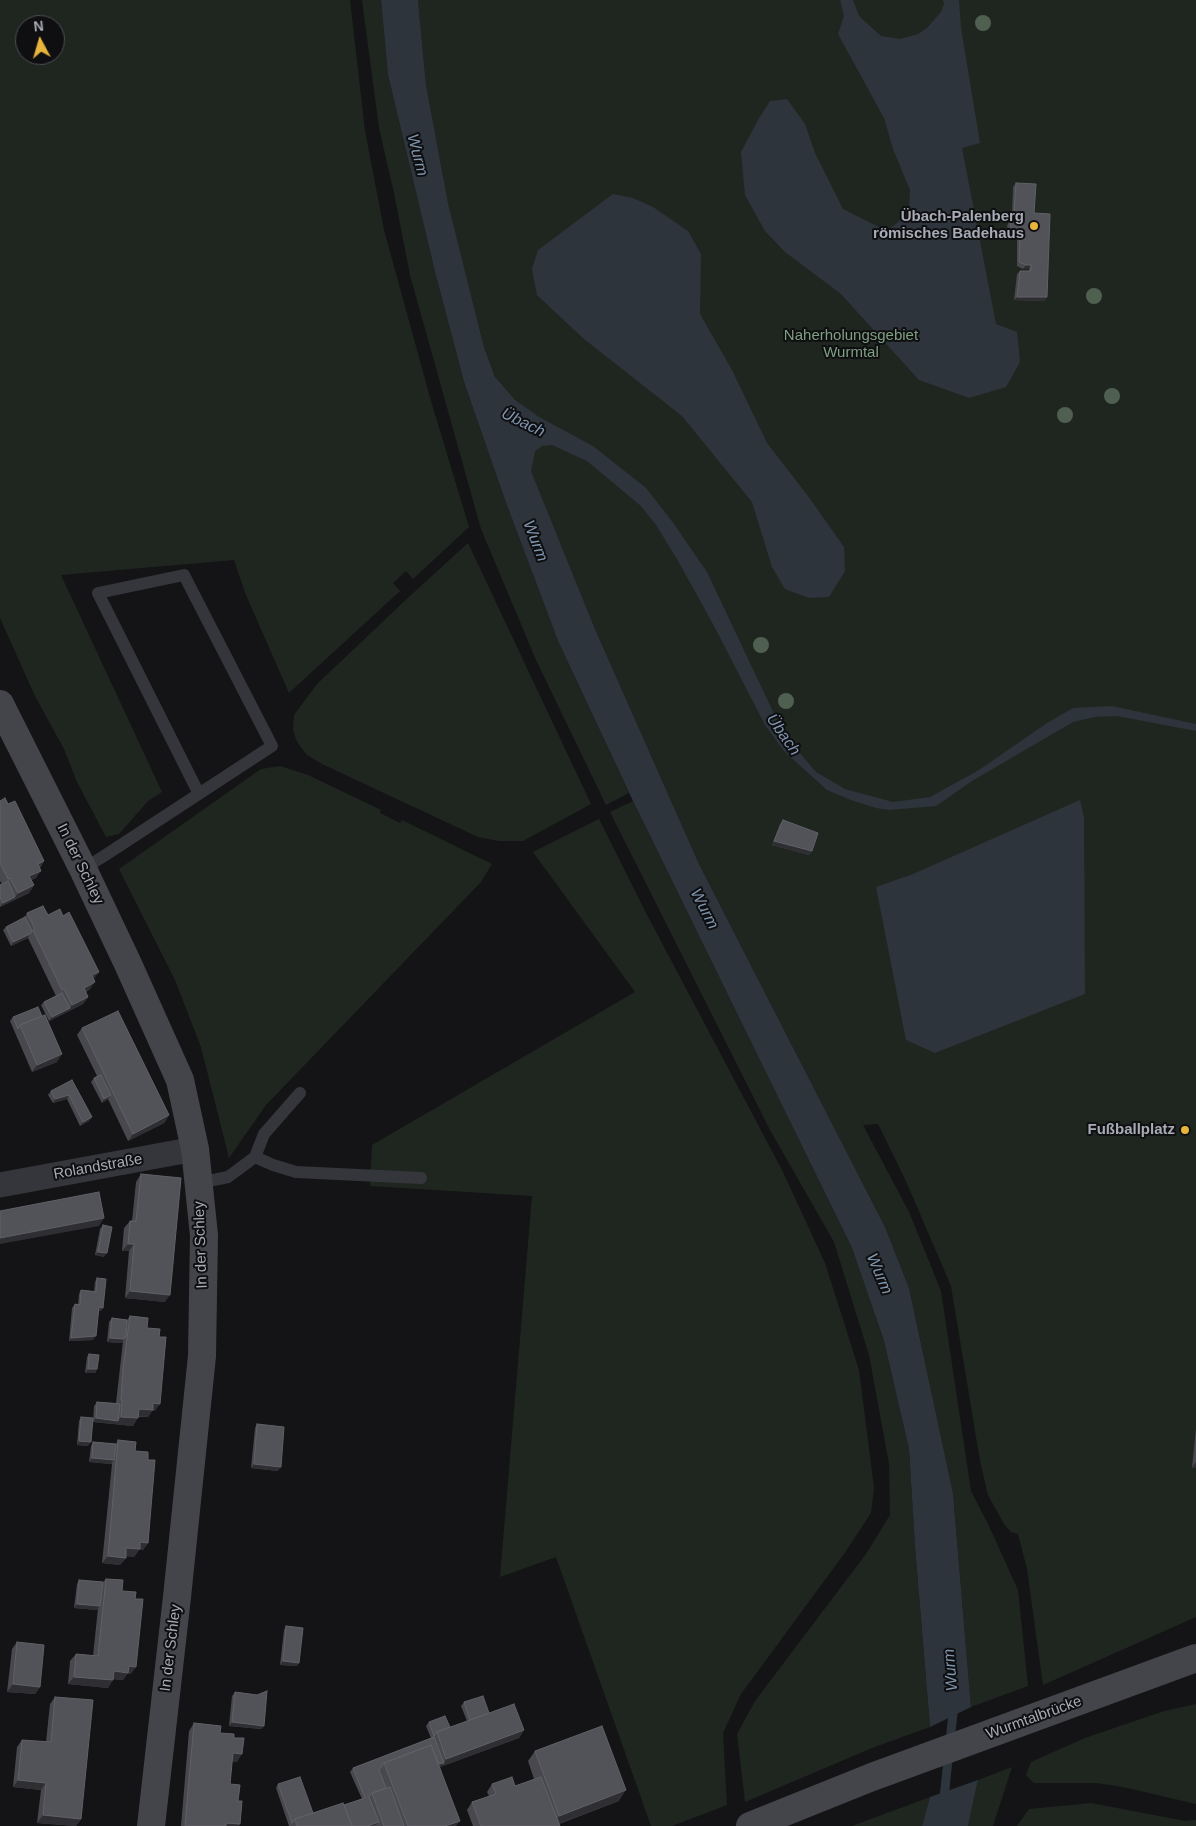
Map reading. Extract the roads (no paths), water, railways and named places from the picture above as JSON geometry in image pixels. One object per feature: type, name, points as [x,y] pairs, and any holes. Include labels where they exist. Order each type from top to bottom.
[{"type":"street","name":"In der Schley","points":[[0,704],[83,869],[180,1080],[195,1149],[204,1235],[202,1356],[177,1597],[150,1826]]},
{"type":"street","name":"Rolandstraße","points":[[0,1185],[195,1149]]},
{"type":"street","name":"Wurmtalbrücke","points":[[750,1826],[872,1778],[1196,1658]]},
{"type":"lane","points":[[83,869],[199,794],[272,746],[184,576],[98,593],[199,794]]},
{"type":"lane","points":[[199,1183],[228,1177],[255,1156],[264,1134],[300,1093]]},
{"type":"lane","points":[[255,1156],[273,1165],[296,1172],[421,1178]]},
{"type":"water","name":"Übach","points":[[381,0],[418,0],[426,85],[448,203],[484,347],[495,377],[515,400],[539,417],[593,446],[646,488],[674,524],[707,572],[776,718],[787,738],[816,772],[845,789],[893,802],[930,797],[979,770],[1047,723],[1073,708],[1112,706],[1196,724],[1196,731],[1117,716],[1095,717],[1073,722],[972,781],[936,806],[889,810],[851,800],[827,790],[784,751],[765,725],[677,559],[656,525],[641,506],[587,461],[552,445],[542,446],[535,451],[531,471],[595,629],[699,864],[885,1227],[909,1288],[953,1493],[971,1707],[930,1727],[909,1449],[884,1341],[852,1248],[633,801],[558,641],[505,500],[464,382],[435,272],[388,75]]},
{"type":"water","points":[[840,0],[853,0],[859,16],[881,36],[900,39],[918,34],[927,28],[941,12],[944,4],[943,0],[959,0],[961,28],[980,143],[962,148],[996,324],[1017,332],[1020,362],[1006,387],[969,398],[919,380],[841,294],[785,252],[765,231],[745,195],[741,152],[770,101],[787,99],[805,124],[815,153],[843,209],[887,231],[909,213],[910,190],[893,149],[884,118],[838,34],[844,16]]},
{"type":"water","points":[[613,194],[633,198],[653,207],[688,231],[701,254],[700,314],[732,370],[767,443],[844,547],[845,571],[829,597],[809,598],[785,589],[772,567],[752,502],[682,416],[584,339],[537,295],[532,269],[538,250]]},
{"type":"water","points":[[1080,800],[1084,818],[1085,994],[935,1053],[906,1040],[876,887],[913,874]]},
{"type":"water","points":[[978,1780],[968,1826],[922,1826],[930,1797]]},
{"type":"waterway","name":"Wurm","points":[[941,1826],[954,1704]]},
{"type":"place","name":"Übach-Palenberg römisches Badehaus","points":[[1034,226]]},
{"type":"place","name":"Fußballplatz","points":[[1185,1130]]},
{"type":"park label","name":"Naherholungsgebiet Wurmtal","points":[[851,344]]}]
